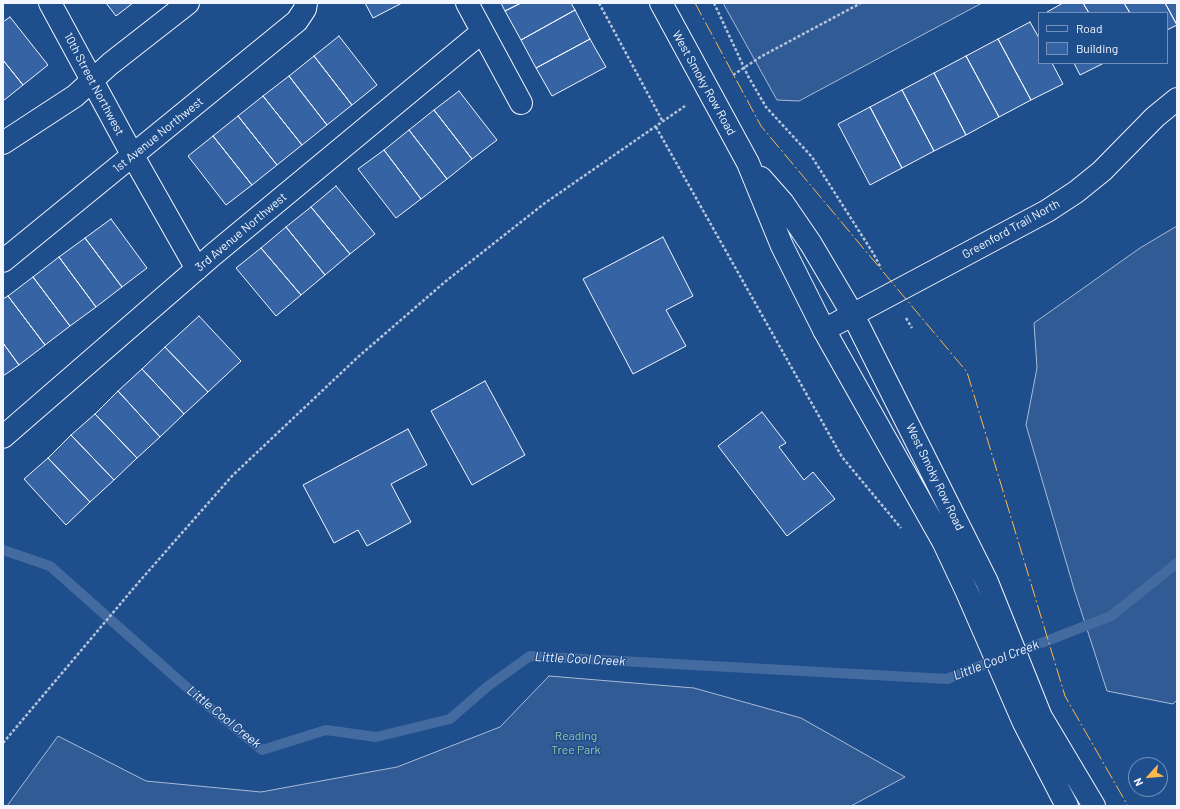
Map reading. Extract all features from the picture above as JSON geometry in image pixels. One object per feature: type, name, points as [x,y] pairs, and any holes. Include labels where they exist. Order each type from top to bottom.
[{"type":"street","name":"10th Street Northwest","points":[[50,3],[133,156],[197,269]]},
{"type":"street","points":[[3,143],[75,96],[110,64],[188,3]]},
{"type":"street","name":"1st Avenue Northwest","points":[[3,261],[296,21],[305,9],[306,3]]},
{"type":"street","points":[[467,3],[521,104]]},
{"type":"street","name":"West Smoky Row Road","points":[[660,3],[748,163],[782,246],[824,330],[943,541],[967,592],[1032,720],[1094,806]]},
{"type":"street","name":"3rd Avenue Northwest","points":[[3,437],[197,269],[482,32]]},
{"type":"street","name":"Greenford Trail North","points":[[824,330],[1047,211],[1076,192],[1102,171],[1155,117],[1177,99]]},
{"type":"street","name":"West Smoky Row Road","points":[[748,163],[787,209],[811,244],[853,315],[987,582],[1032,720],[1067,806]]},
{"type":"path","points":[[598,3],[663,122]]},
{"type":"path","points":[[714,3],[744,68],[766,107],[812,157],[873,253],[912,328]]},
{"type":"path","points":[[3,743],[138,583],[232,476],[358,358],[446,281],[545,203],[708,91],[762,56],[861,3]]},
{"type":"path","points":[[656,127],[842,457],[903,530]]},
{"type":"shaded area","points":[[723,3],[982,3],[799,101],[777,100]]},
{"type":"shaded area","points":[[1177,226],[1177,700],[1173,704],[1107,691],[1074,589],[1026,425],[1037,368],[1034,323],[1140,248]]},
{"type":"shaded area","name":"Reading Tree Park","points":[[549,676],[694,688],[801,718],[905,777],[851,806],[7,806],[58,736],[146,781],[261,792],[397,767],[500,727]]},
{"type":"building","points":[[106,3],[133,3],[116,16]]},
{"type":"building","points":[[365,3],[402,3],[373,18]]},
{"type":"building","points":[[501,3],[521,3],[505,11]]},
{"type":"building","points":[[521,3],[571,3],[575,10],[521,40],[505,11]]},
{"type":"building","points":[[1063,3],[1083,3],[1088,12],[1047,12]]},
{"type":"building","points":[[1083,3],[1124,3],[1129,12],[1088,12]]},
{"type":"building","points":[[1124,3],[1165,3],[1177,25],[1168,30],[1168,12],[1129,12]]},
{"type":"building","points":[[1165,3],[1177,3],[1177,25]]},
{"type":"building","points":[[575,10],[590,39],[536,68],[521,40]]},
{"type":"building","points":[[10,17],[48,65],[23,85],[3,60],[3,22]]},
{"type":"building","points":[[1030,22],[1038,36],[1038,64],[1053,64],[1063,84],[1031,100],[998,39]]},
{"type":"building","points":[[339,36],[377,85],[352,105],[314,56]]},
{"type":"building","points":[[590,39],[606,67],[552,96],[536,68]]},
{"type":"building","points":[[998,39],[1031,100],[999,117],[966,56]]},
{"type":"building","points":[[314,56],[352,105],[327,125],[289,76]]},
{"type":"building","points":[[966,56],[999,117],[966,135],[934,73]]},
{"type":"building","points":[[3,60],[23,85],[3,101]]},
{"type":"building","points":[[1074,64],[1102,64],[1080,75]]},
{"type":"building","points":[[934,73],[966,135],[934,151],[902,90]]},
{"type":"building","points":[[289,76],[327,125],[302,145],[263,96]]},
{"type":"building","points":[[902,90],[934,151],[902,168],[870,107]]},
{"type":"building","points":[[459,91],[497,140],[472,159],[434,110]]},
{"type":"building","points":[[263,96],[302,145],[277,165],[238,116]]},
{"type":"building","points":[[870,107],[902,168],[870,185],[838,124]]},
{"type":"building","points":[[434,110],[472,159],[447,179],[409,130]]},
{"type":"building","points":[[238,116],[277,165],[252,185],[213,136]]},
{"type":"building","points":[[409,130],[447,179],[421,199],[384,150]]},
{"type":"building","points":[[213,136],[252,185],[226,205],[188,156]]},
{"type":"building","points":[[384,150],[421,199],[396,218],[358,169]]},
{"type":"building","points":[[336,186],[375,234],[350,254],[311,207]]},
{"type":"building","points":[[311,207],[350,254],[325,275],[286,227]]},
{"type":"building","points":[[111,219],[147,268],[122,287],[85,238]]},
{"type":"building","points":[[286,227],[325,275],[301,295],[261,248]]},
{"type":"building","points":[[663,237],[693,296],[666,310],[686,346],[633,374],[583,279]]},
{"type":"building","points":[[85,238],[122,287],[96,307],[59,257]]},
{"type":"building","points":[[261,248],[301,295],[276,316],[236,268]]},
{"type":"building","points":[[59,257],[96,307],[70,326],[33,277]]},
{"type":"building","points":[[33,277],[70,326],[45,345],[8,296]]},
{"type":"building","points":[[8,296],[45,345],[19,365],[3,343],[3,299]]},
{"type":"building","points":[[199,316],[241,361],[208,392],[165,347]]},
{"type":"building","points":[[3,343],[19,365],[3,376]]},
{"type":"building","points":[[165,347],[208,392],[184,414],[142,369]]},
{"type":"building","points":[[142,369],[184,414],[160,437],[118,391]]},
{"type":"building","points":[[485,381],[525,455],[472,485],[431,411]]},
{"type":"building","points":[[118,391],[160,437],[137,458],[95,414]]},
{"type":"building","points":[[762,412],[786,443],[779,447],[804,480],[813,472],[835,499],[787,536],[718,446]]},
{"type":"building","points":[[95,414],[137,458],[114,480],[71,435]]},
{"type":"building","points":[[408,429],[427,465],[391,484],[411,522],[367,546],[358,530],[334,543],[303,485]]},
{"type":"building","points":[[71,435],[114,480],[90,502],[48,458]]},
{"type":"building","points":[[48,458],[90,502],[66,525],[24,479]]},
{"type":"waterway","name":"Little Cool Creek","points":[[3,550],[50,566],[201,700],[262,750],[326,730],[376,737],[450,719],[488,686],[530,656],[947,679],[998,659]]},
{"type":"waterway","name":"Little Cool Creek","points":[[1013,654],[1111,616],[1177,563]]},
{"type":"power","points":[[695,3],[761,126],[967,372],[1065,696],[1128,806]]}]
